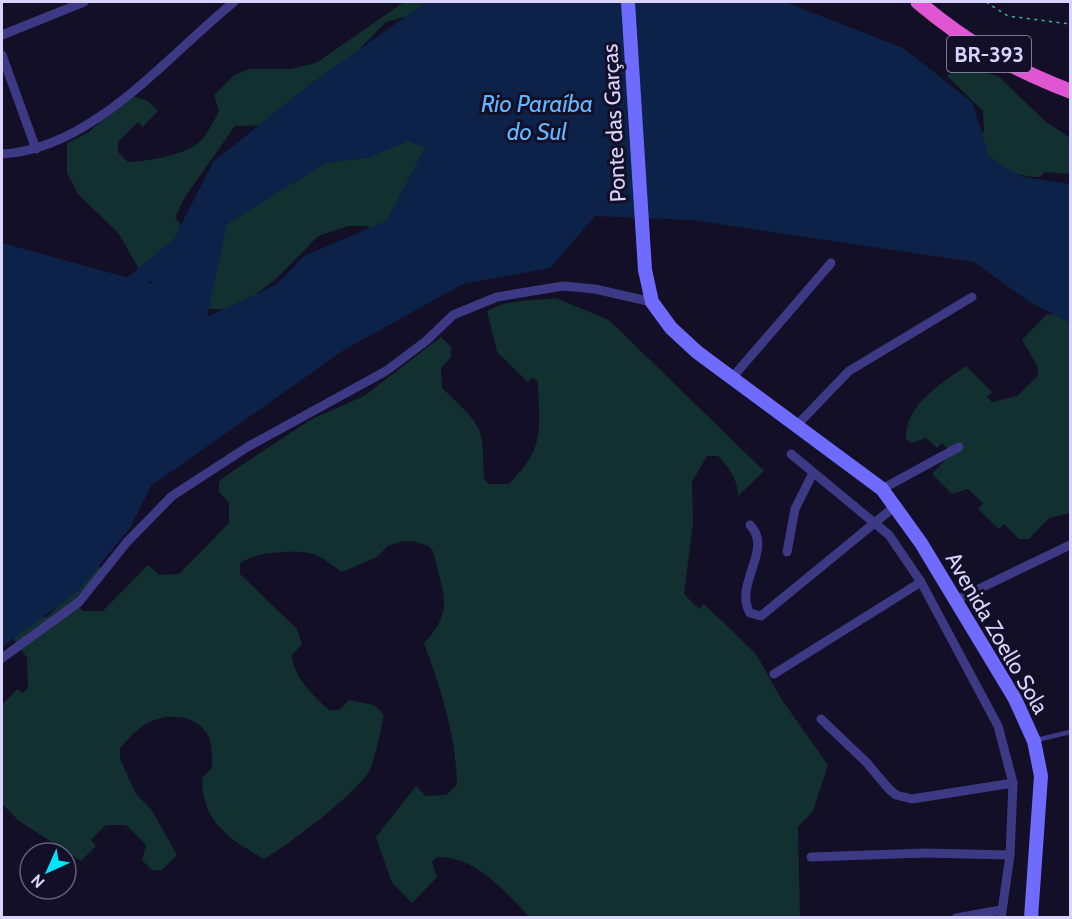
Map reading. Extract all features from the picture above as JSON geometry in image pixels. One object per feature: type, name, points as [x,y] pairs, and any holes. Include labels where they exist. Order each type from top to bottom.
[{"type":"highway","name":"BR-393","points":[[918,2],[982,51],[1033,76],[1071,90]]},
{"type":"main road","name":"Ponte das Garças","points":[[628,2],[642,241]]},
{"type":"main road","name":"Avenida Zoello Sola","points":[[642,241],[652,302],[671,328],[731,379],[882,489],[921,543],[1015,699],[1034,741],[1041,776],[1030,918]]},
{"type":"street","points":[[2,35],[84,2]]},
{"type":"street","points":[[2,154],[36,150],[64,139],[132,91],[234,2]]},
{"type":"street","points":[[2,55],[36,150]]},
{"type":"street","points":[[731,379],[831,263]]},
{"type":"street","points":[[2,658],[29,635],[79,602],[127,542],[172,496],[249,446],[386,371],[426,341],[453,315],[496,297],[563,286],[595,289],[652,302]]},
{"type":"street","points":[[797,425],[849,371],[972,297]]},
{"type":"street","points":[[882,489],[959,447]]},
{"type":"street","points":[[791,454],[889,535],[921,582],[998,726],[1013,783],[1010,855],[1001,914],[956,918]]},
{"type":"street","points":[[787,552],[795,509],[813,473]]},
{"type":"street","points":[[750,525],[758,536],[758,545],[744,596],[750,613],[761,616],[894,507]]},
{"type":"street","points":[[956,600],[1071,545]]},
{"type":"street","points":[[774,674],[921,582]]},
{"type":"street","points":[[821,719],[867,763],[888,788],[904,798],[912,800],[1013,783]]},
{"type":"street","points":[[811,857],[925,853],[1010,855]]},
{"type":"lane","points":[[1034,741],[1071,732]]},
{"type":"path","points":[[986,2],[1008,16],[1071,24]]},
{"type":"green space","points":[[404,2],[457,2],[386,22],[331,78],[275,125],[235,126],[185,197],[175,218],[180,223],[173,248],[145,280],[119,234],[78,194],[67,173],[67,143],[87,133],[133,96],[148,101],[158,111],[143,127],[138,122],[118,142],[118,152],[128,162],[162,157],[188,149],[198,143],[209,130],[219,111],[214,95],[234,75],[249,69],[290,69],[316,63]]},
{"type":"green space","points":[[957,66],[998,76],[1045,121],[1070,138],[1070,174],[1045,172],[1040,177],[1020,175],[1003,167],[981,149],[974,142],[984,132],[983,111],[947,76]]},
{"type":"green space","points":[[449,133],[379,236],[368,226],[348,226],[318,236],[277,278],[237,309],[206,309],[211,233],[306,155]]},
{"type":"green space","points":[[556,298],[609,320],[764,471],[738,496],[735,479],[726,465],[718,456],[707,456],[692,482],[693,522],[684,594],[699,609],[704,604],[756,654],[782,700],[828,765],[813,811],[798,827],[800,917],[530,917],[489,877],[477,869],[465,862],[437,857],[432,862],[437,877],[412,903],[392,883],[376,837],[416,786],[426,796],[446,795],[457,785],[451,730],[424,643],[440,621],[444,600],[443,589],[433,551],[428,546],[413,541],[403,541],[388,546],[377,557],[342,572],[318,556],[302,552],[262,554],[240,564],[240,574],[297,629],[302,644],[292,655],[293,663],[300,678],[317,699],[329,710],[339,710],[349,700],[374,705],[384,715],[370,769],[364,778],[338,804],[275,853],[264,859],[229,836],[212,817],[203,793],[202,778],[212,768],[212,748],[205,731],[191,720],[183,718],[165,718],[147,723],[120,748],[120,759],[136,794],[151,809],[177,855],[162,870],[152,870],[142,860],[146,845],[126,825],[106,825],[91,840],[96,846],[81,861],[78,859],[78,841],[50,841],[19,821],[2,804],[2,705],[17,689],[23,693],[28,688],[27,658],[2,623],[27,617],[47,617],[82,581],[92,560],[103,570],[77,596],[78,606],[83,611],[103,611],[148,565],[159,575],[179,574],[229,523],[229,503],[219,492],[219,482],[224,477],[310,420],[364,396],[441,337],[451,347],[451,357],[441,368],[442,388],[478,427],[483,446],[484,479],[489,484],[509,484],[521,471],[535,448],[539,426],[538,382],[533,377],[528,382],[497,352],[487,311],[512,302]]},
{"type":"green space","points":[[1047,314],[1070,315],[1070,513],[1049,518],[1029,539],[1019,539],[1004,524],[999,529],[978,509],[983,503],[968,489],[952,494],[932,474],[947,458],[947,448],[942,443],[937,448],[926,438],[911,443],[906,439],[907,427],[911,415],[926,396],[966,366],[992,392],[987,397],[992,402],[1017,396],[1038,376],[1037,365],[1022,340]]},
{"type":"water","name":"Rio Paraíba do Sul","points":[[426,2],[785,2],[903,48],[972,102],[990,158],[1023,177],[1070,184],[1070,323],[1028,301],[974,262],[692,220],[595,216],[550,268],[463,284],[344,350],[151,486],[130,528],[78,591],[2,647],[2,243],[151,284],[213,162],[309,85]],"holes":[[[408,141],[425,148],[386,221],[304,256],[277,284],[207,317],[227,224],[326,163],[368,158]]]},
{"type":"waterway","name":"Rio Paraíba do Sul","points":[[120,295],[182,244]]}]
